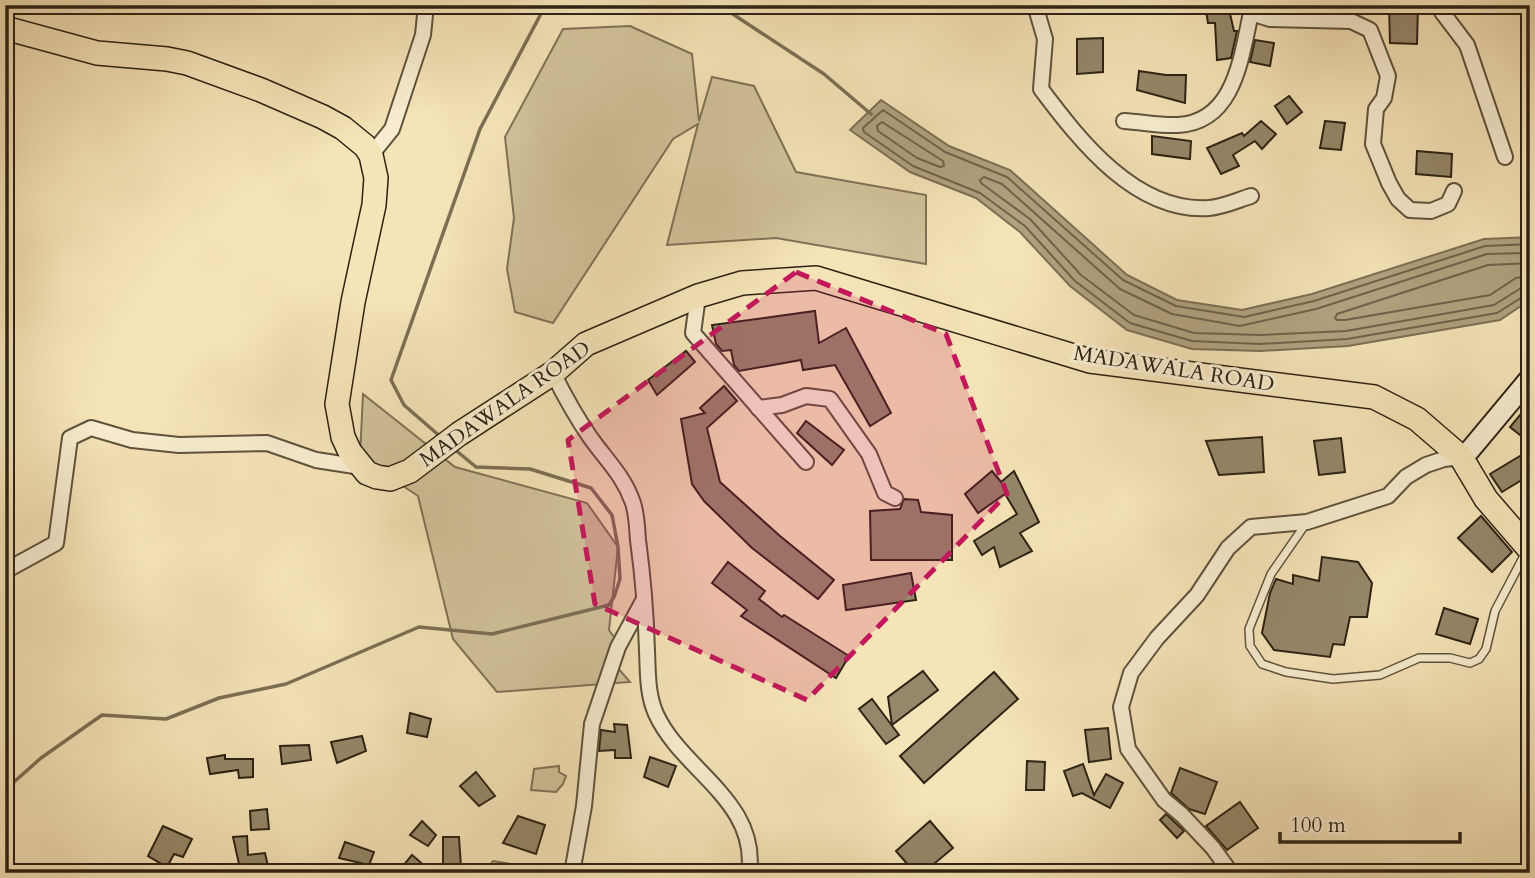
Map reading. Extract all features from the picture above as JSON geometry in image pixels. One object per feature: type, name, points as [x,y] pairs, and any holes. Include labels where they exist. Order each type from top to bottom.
[{"type":"main road","points":[[5,28],[97,53],[187,63],[261,90],[323,117],[360,139],[371,155],[376,178],[374,205],[353,302],[337,404],[343,436],[350,453],[361,467]]},
{"type":"main road","name":"MADAWALA ROAD","points":[[361,467],[377,477],[390,479],[410,471],[459,434],[553,373],[586,344],[698,296],[742,283],[816,278],[1090,361],[1374,397],[1417,418],[1461,457],[1486,499],[1529,549]]},
{"type":"main road","points":[[1461,457],[1470,450],[1530,378]]},
{"type":"street","points":[[371,155],[392,129],[423,35],[426,5]]},
{"type":"street","points":[[1035,5],[1045,39],[1041,89],[1065,121],[1117,176],[1146,194],[1177,205],[1210,208],[1251,197]]},
{"type":"street","points":[[1440,5],[1442,12],[1467,45],[1506,158]]},
{"type":"street","points":[[1124,121],[1179,125],[1206,118],[1217,110],[1235,80],[1250,9],[1270,19],[1351,22],[1370,30],[1388,76],[1384,98],[1376,109],[1373,144],[1398,199],[1410,210],[1431,211],[1448,204],[1454,191]]},
{"type":"street","points":[[698,296],[693,333],[806,462]]},
{"type":"street","points":[[553,373],[569,405],[591,439],[617,470],[634,505],[645,597],[649,692],[656,713],[673,744],[730,802],[741,820],[751,861],[749,873]]},
{"type":"street","points":[[758,408],[782,405],[806,397],[830,398],[869,454],[885,493],[895,498]]},
{"type":"street","points":[[5,571],[56,543],[70,438],[91,428],[132,440],[179,445],[267,443],[316,460],[361,467]]},
{"type":"street","points":[[1231,873],[1213,848],[1164,800],[1128,749],[1121,707],[1131,673],[1157,638],[1197,595],[1228,548],[1251,527],[1307,522],[1388,496],[1406,477],[1426,465],[1461,457]]},
{"type":"street","points":[[572,873],[584,806],[592,724],[618,647],[645,597]]},
{"type":"lane","points":[[1307,522],[1271,574],[1249,629],[1250,646],[1262,664],[1286,672],[1333,679],[1380,675],[1419,658],[1470,663],[1479,659],[1486,649],[1495,611],[1529,549]]},
{"type":"highlighted area","points":[[796,272],[946,334],[1007,494],[807,700],[595,604],[568,440]]},
{"type":"shaded area","points":[[630,26],[692,54],[699,121],[712,77],[754,86],[796,172],[926,195],[926,264],[776,238],[667,245],[698,124],[673,139],[553,323],[515,312],[507,269],[514,218],[505,137],[563,29]]},
{"type":"shaded area","points":[[363,394],[455,467],[587,503],[618,547],[609,630],[614,637],[616,666],[630,682],[497,692],[453,639],[418,496],[360,457]]},
{"type":"shaded area","points":[[559,766],[559,772],[566,776],[556,792],[531,790],[534,769]]},
{"type":"shaded area","points":[[493,861],[546,870],[546,873],[483,873]]},
{"type":"water","points":[[881,100],[949,146],[1010,170],[1127,275],[1177,300],[1242,310],[1312,294],[1484,239],[1530,237],[1530,300],[1500,320],[1348,346],[1260,351],[1192,349],[1127,330],[1070,286],[1020,232],[976,198],[910,172],[850,130]]},
{"type":"building","points":[[1205,5],[1228,5],[1234,31],[1237,31],[1231,58],[1217,60],[1215,23],[1208,23]]},
{"type":"building","points":[[1389,5],[1418,5],[1417,44],[1390,43]]},
{"type":"building","points":[[1103,38],[1103,72],[1077,74],[1077,39]]},
{"type":"building","points":[[1255,40],[1274,43],[1270,66],[1250,62]]},
{"type":"building","points":[[1139,71],[1186,75],[1185,103],[1137,90]]},
{"type":"building","points":[[1289,96],[1302,112],[1287,124],[1275,106]]},
{"type":"building","points":[[1261,121],[1276,134],[1262,149],[1255,141],[1233,155],[1239,166],[1221,174],[1207,148],[1242,133],[1244,136]]},
{"type":"building","points":[[1325,121],[1345,123],[1341,150],[1320,148]]},
{"type":"building","points":[[1152,136],[1191,141],[1190,159],[1152,154]]},
{"type":"building","points":[[1417,151],[1452,154],[1451,177],[1416,174]]},
{"type":"building","points":[[815,311],[819,343],[846,328],[891,413],[870,426],[835,365],[803,370],[801,360],[739,371],[734,365],[731,350],[722,351],[716,344],[712,325]]},
{"type":"building","points":[[686,351],[695,362],[657,395],[648,380]]},
{"type":"building","points":[[724,386],[737,401],[707,428],[720,482],[834,580],[818,599],[752,548],[704,501],[692,484],[681,419],[705,413],[700,408]]},
{"type":"building","points":[[1530,403],[1530,443],[1510,427]]},
{"type":"building","points":[[806,421],[844,450],[832,465],[797,433]]},
{"type":"building","points":[[1262,437],[1264,472],[1219,475],[1206,441]]},
{"type":"building","points":[[1341,438],[1345,472],[1319,475],[1314,441]]},
{"type":"building","points":[[1530,450],[1530,475],[1502,492],[1490,474]]},
{"type":"building","points":[[992,471],[1001,482],[1014,471],[1039,522],[1020,533],[1032,551],[1000,567],[994,547],[982,555],[974,541],[1017,514],[1005,494],[978,513],[965,494]]},
{"type":"building","points":[[904,499],[918,500],[921,512],[952,515],[952,560],[871,560],[870,511],[900,509]]},
{"type":"building","points":[[1481,516],[1512,552],[1492,572],[1458,538]]},
{"type":"building","points":[[1322,557],[1358,562],[1372,583],[1367,617],[1350,617],[1344,645],[1333,644],[1330,657],[1274,650],[1262,633],[1270,593],[1276,579],[1293,584],[1293,575],[1319,581]]},
{"type":"building","points":[[728,562],[765,591],[759,599],[782,617],[784,615],[849,656],[836,678],[741,616],[747,610],[712,583]]},
{"type":"building","points":[[911,573],[916,600],[846,610],[843,585]]},
{"type":"building","points":[[1444,608],[1478,619],[1470,644],[1436,634]]},
{"type":"building","points":[[923,671],[938,690],[892,725],[888,697]]},
{"type":"building","points":[[994,672],[1018,699],[924,783],[900,756]]},
{"type":"building","points":[[872,699],[899,735],[886,744],[859,709]]},
{"type":"building","points":[[410,713],[431,719],[427,737],[407,733]]},
{"type":"building","points":[[614,724],[627,725],[631,758],[615,758],[615,750],[599,751],[601,730],[615,732]]},
{"type":"building","points":[[1108,728],[1111,759],[1089,762],[1085,730]]},
{"type":"building","points":[[362,736],[366,751],[337,763],[331,742]]},
{"type":"building","points":[[309,745],[311,760],[282,764],[280,746]]},
{"type":"building","points":[[225,755],[225,759],[253,759],[253,777],[239,778],[238,770],[210,774],[207,758]]},
{"type":"building","points":[[650,757],[676,766],[668,787],[644,777]]},
{"type":"building","points":[[1027,761],[1045,762],[1044,790],[1026,790]]},
{"type":"building","points":[[1083,764],[1094,795],[1106,774],[1123,783],[1110,808],[1082,793],[1073,796],[1064,771]]},
{"type":"building","points":[[1180,768],[1217,782],[1205,814],[1189,809],[1171,793]]},
{"type":"building","points":[[476,772],[495,796],[479,806],[460,786]]},
{"type":"building","points":[[1240,802],[1258,828],[1227,850],[1206,826]]},
{"type":"building","points":[[267,809],[269,829],[251,830],[250,811]]},
{"type":"building","points":[[1166,814],[1184,831],[1177,838],[1160,820]]},
{"type":"building","points":[[518,816],[545,825],[536,854],[503,843]]},
{"type":"building","points":[[422,821],[436,835],[428,846],[410,835]]},
{"type":"building","points":[[930,821],[953,848],[923,873],[915,873],[896,851]]},
{"type":"building","points":[[163,826],[192,839],[183,857],[174,854],[167,867],[148,856]]},
{"type":"building","points":[[247,836],[248,855],[265,853],[268,866],[248,868],[248,873],[241,873],[233,837]]},
{"type":"building","points":[[443,837],[459,837],[461,867],[443,864]]},
{"type":"building","points":[[345,842],[374,852],[369,865],[339,858]]},
{"type":"building","points":[[412,855],[433,873],[397,873]]},
{"type":"waterway","points":[[516,5],[544,8]]},
{"type":"waterway","points":[[442,438],[404,405],[391,380],[480,129],[544,8],[549,5]]},
{"type":"waterway","points":[[719,5],[824,74],[871,114]]},
{"type":"waterway","points":[[5,790],[41,758],[102,715],[166,719],[219,698],[286,684],[419,627],[492,634],[609,605],[620,579],[618,547],[612,515],[591,488],[530,469],[476,467],[453,448]]}]
